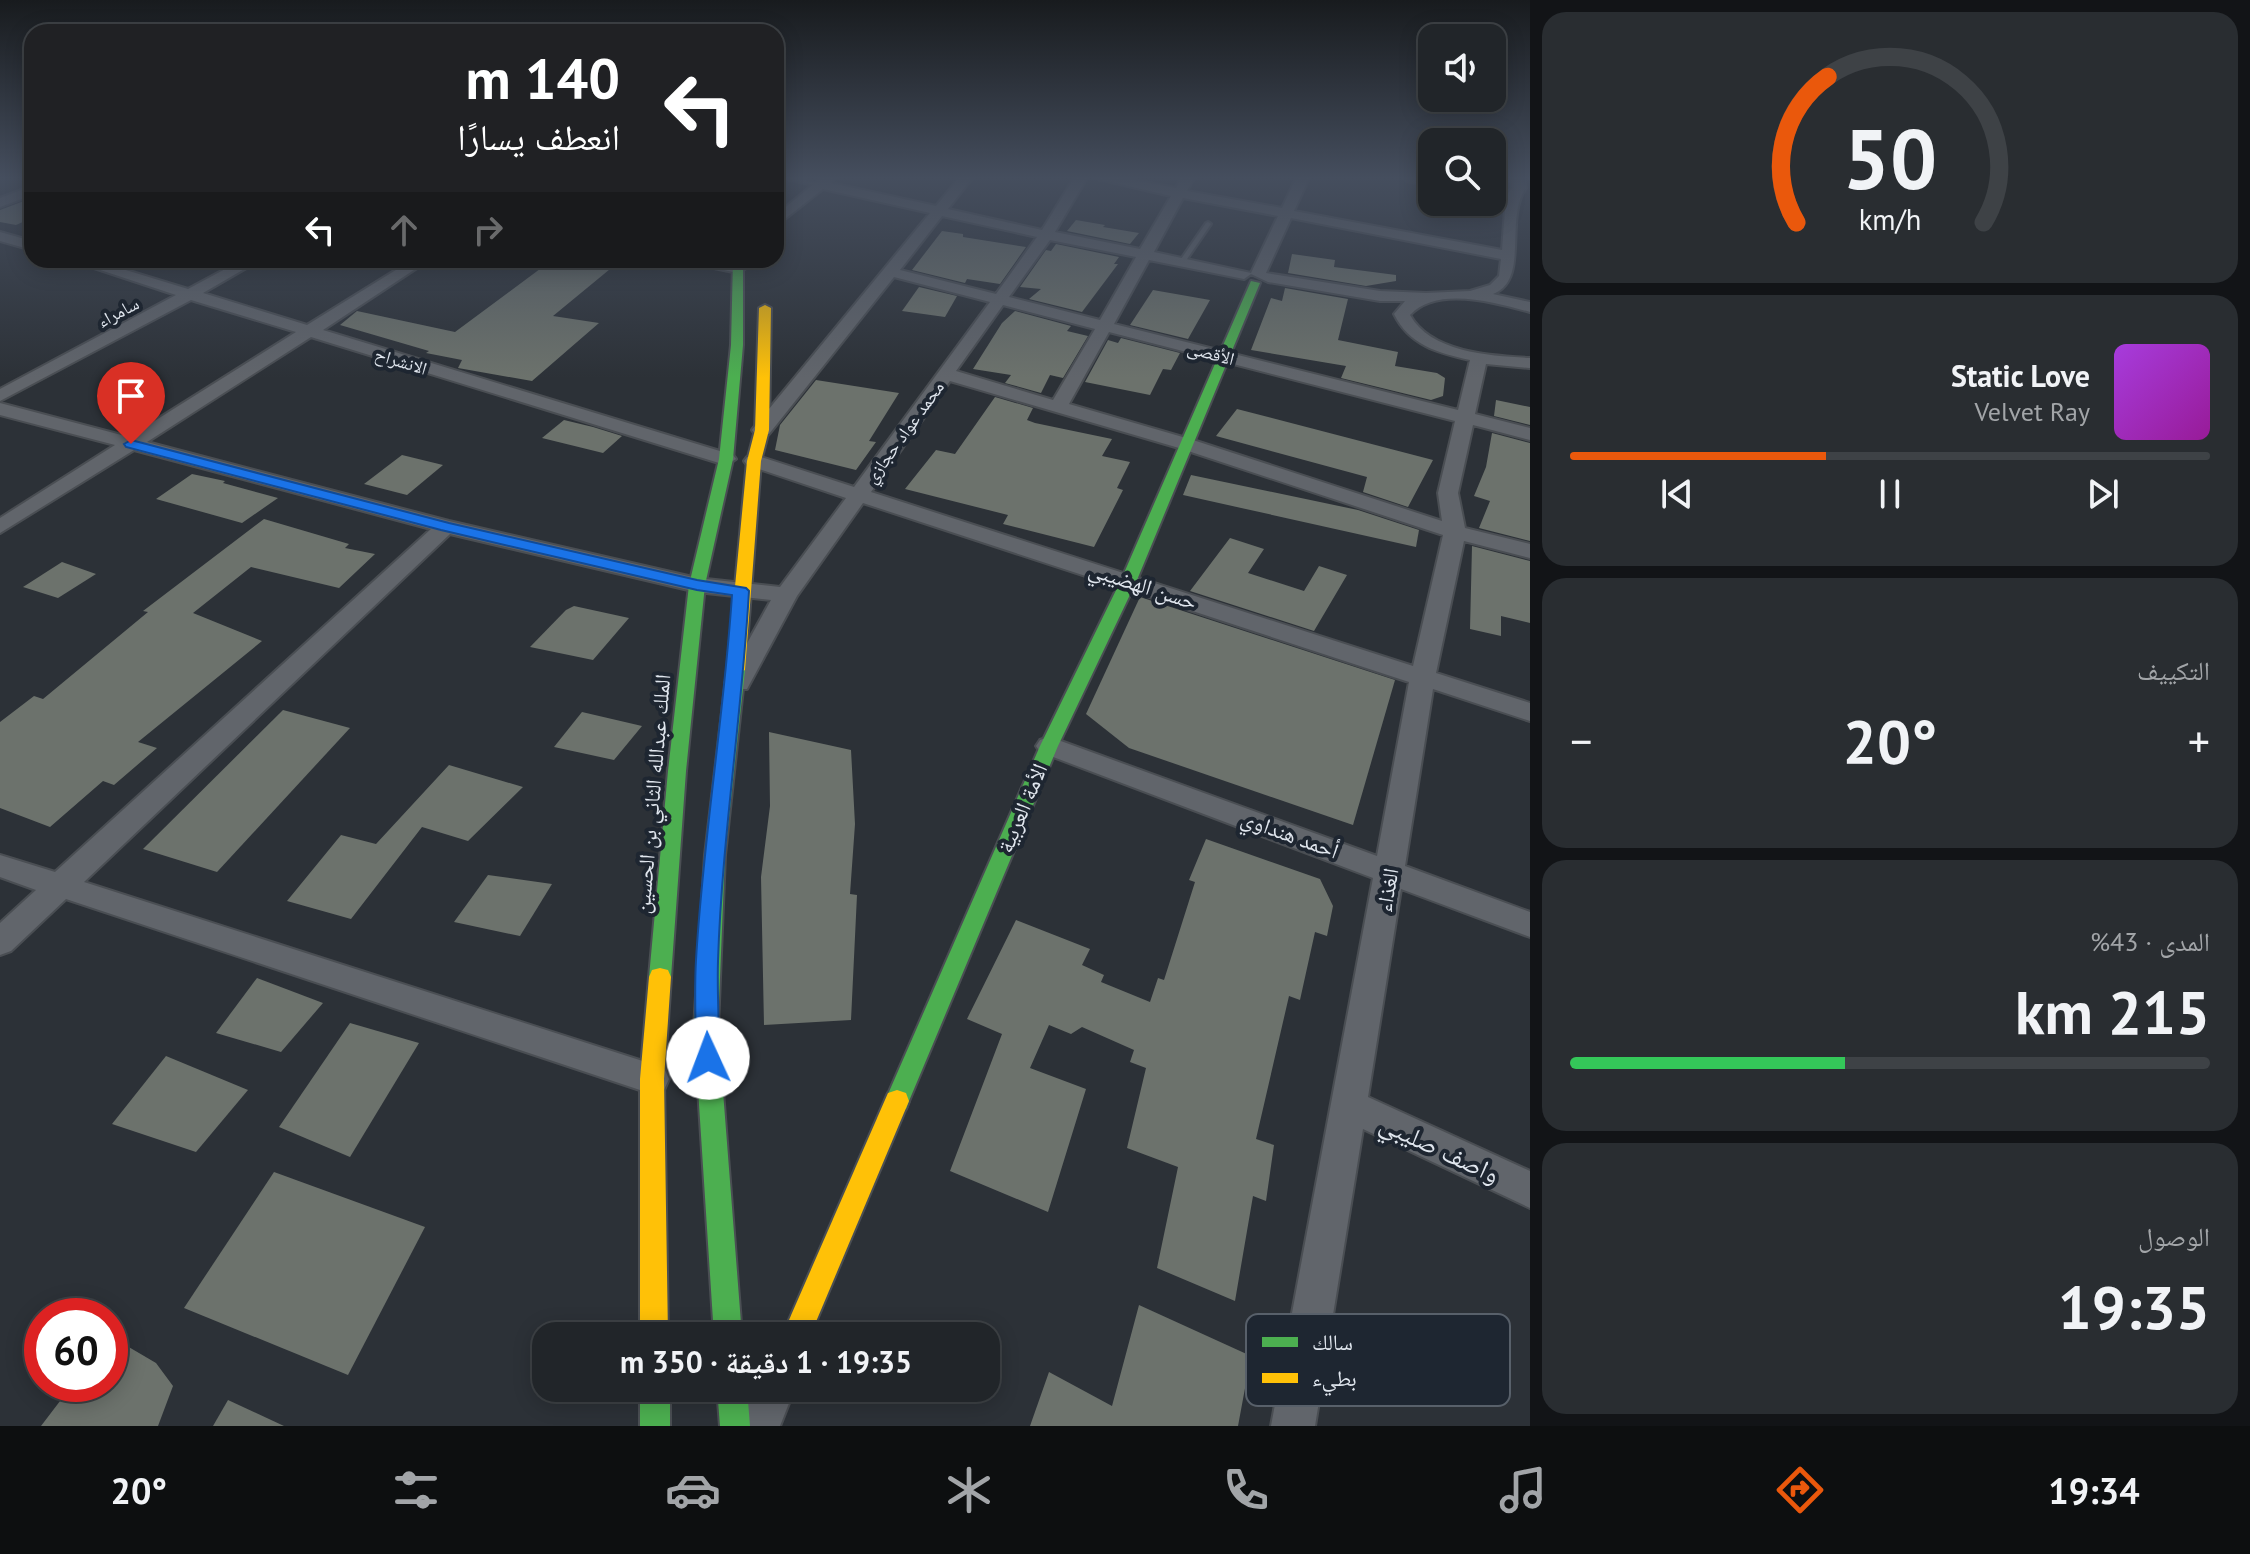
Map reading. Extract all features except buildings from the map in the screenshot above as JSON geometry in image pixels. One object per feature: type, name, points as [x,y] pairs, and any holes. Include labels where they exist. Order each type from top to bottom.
[{"type":"main road","name":"الملك عبدالله الثاني بن الحسين","points":[[654,1322],[652,1079],[677,771],[697,585],[726,459],[737,345],[738,268]]},
{"type":"main road","name":"الأمة العربية","points":[[802,1322],[1049,746],[1129,580],[1222,356],[1258,278]]},
{"type":"main road","points":[[727,1322],[706,1027],[715,855],[735,689],[754,461],[762,430],[764,288]]},
{"type":"main road","points":[[655,1402],[655,1426]]},
{"type":"main road","points":[[733,1402],[735,1426]]},
{"type":"street","points":[[762,430],[913,245]]},
{"type":"street","name":"محمد عواد حجازي","points":[[735,689],[786,595],[1039,245]]},
{"type":"street","points":[[1093,245],[1362,302],[1404,322],[1418,335],[1444,348],[1479,358],[1530,363]]},
{"type":"street","points":[[1059,406],[1151,245]]},
{"type":"street","name":"الأمة العربية","points":[[1258,278],[1272,245]]},
{"type":"street","points":[[1452,245],[1511,256]]},
{"type":"street","points":[[1472,296],[1503,283],[1512,245]]},
{"type":"street","name":"الانشراح","points":[[103,268],[726,459]]},
{"type":"street","name":"سامراء","points":[[0,396],[239,268]]},
{"type":"street","points":[[0,527],[409,268]]},
{"type":"street","name":"الأقصى","points":[[891,272],[1530,434]]},
{"type":"street","points":[[1258,278],[1380,296],[1472,296],[1530,307]]},
{"type":"street","points":[[1404,322],[1402,314],[1405,307],[1426,298]]},
{"type":"street","name":"الغذاء","points":[[1313,1314],[1423,676],[1455,532],[1448,493],[1479,358]]},
{"type":"street","points":[[946,374],[1186,444],[1455,532],[1530,551]]},
{"type":"street","points":[[0,409],[446,527],[697,585],[786,595]]},
{"type":"street","name":"حسن الهضيبي","points":[[754,461],[1530,712]]},
{"type":"street","points":[[0,942],[446,527]]},
{"type":"street","name":"أحمد هنداوي","points":[[1049,746],[1530,925]]},
{"type":"street","points":[[0,866],[652,1079]]},
{"type":"street","name":"واصف صليبي","points":[[1349,1105],[1530,1190]]},
{"type":"street","points":[[758,1426],[768,1402]]},
{"type":"street","name":"الغذاء","points":[[1293,1426],[1296,1406]]},
{"type":"lane","points":[[1182,262],[1194,245]]},
{"type":"traffic: fast","points":[[660,977],[677,771],[697,585],[726,459],[737,345],[738,268]]},
{"type":"traffic: fast","points":[[897,1101],[1049,746],[1129,580],[1255,283]]},
{"type":"traffic: fast","points":[[727,1322],[706,1027],[715,855],[736,670]]},
{"type":"traffic: fast","points":[[655,1402],[655,1426]]},
{"type":"traffic: fast","points":[[733,1402],[735,1426]]},
{"type":"traffic: slow","points":[[736,670],[754,461],[762,430],[765,308]]},
{"type":"traffic: slow","points":[[654,1322],[652,1079],[660,977]]},
{"type":"traffic: slow","points":[[802,1322],[897,1101]]},
{"type":"route","points":[[131,444],[446,527],[697,585],[741,591],[735,689],[715,855],[707,962],[708,1058]]}]
